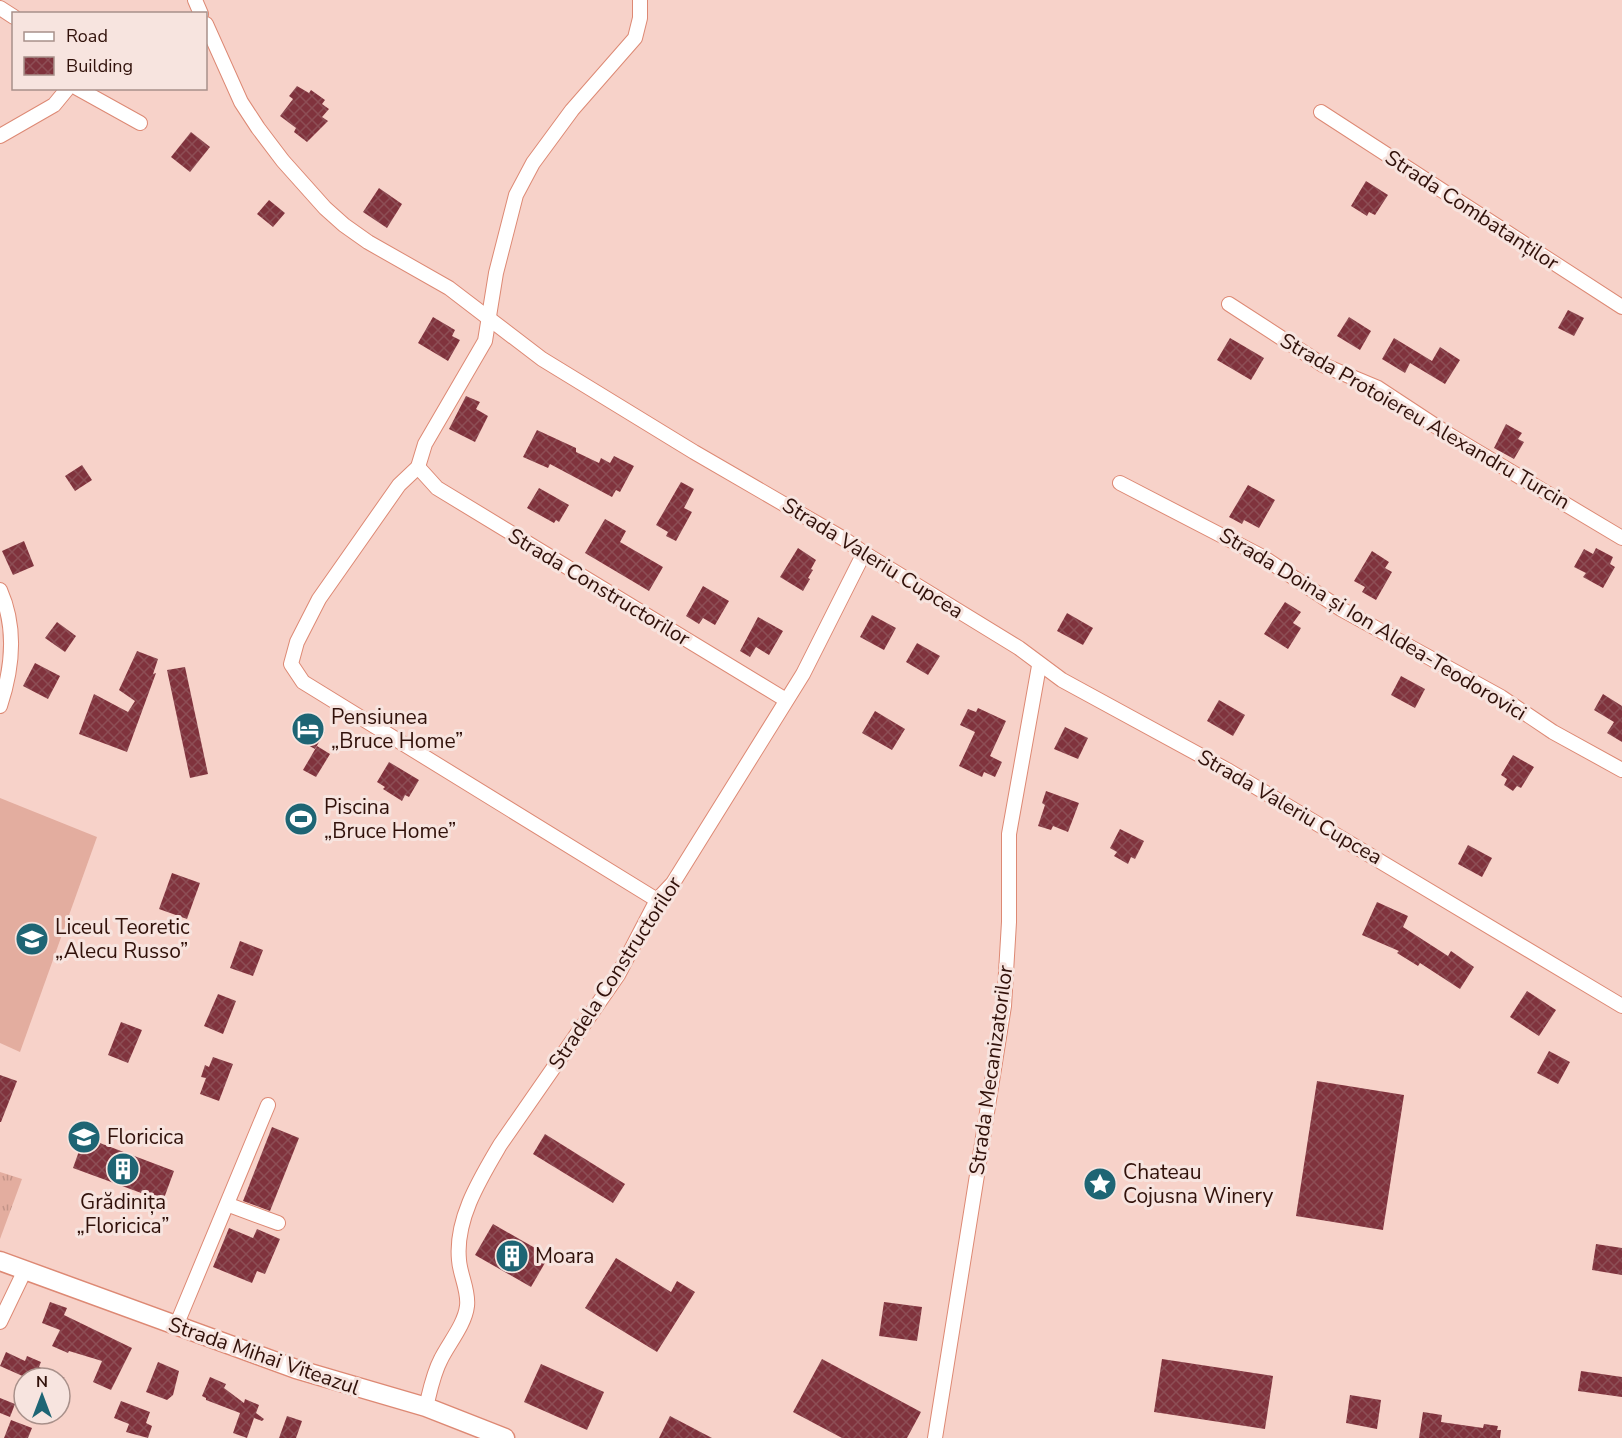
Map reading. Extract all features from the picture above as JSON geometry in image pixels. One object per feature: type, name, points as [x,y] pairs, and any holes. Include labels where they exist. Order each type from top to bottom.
[{"type":"street","points":[[640,0],[640,18],[635,38],[572,110],[533,163],[516,195],[496,273],[485,342],[425,444],[418,467],[399,485],[319,599],[292,654],[291,664],[295,674],[303,682],[499,805],[657,900]]},
{"type":"street","name":"Strada Valeriu Cupcea","points":[[207,26],[241,102],[283,161],[325,208],[368,242],[449,288],[542,359],[694,452],[844,539],[864,554],[1018,648],[1040,666],[1338,834],[1622,1005]]},
{"type":"street","points":[[0,136],[54,105],[67,90]]},
{"type":"street","points":[[81,90],[140,123]]},
{"type":"street","name":"Strada Combatanților","points":[[1321,112],[1622,307]]},
{"type":"street","name":"Strada Protoiereu Alexandru Turcin","points":[[1229,304],[1323,365],[1378,388],[1448,434],[1622,538]]},
{"type":"street","name":"Strada Constructorilor","points":[[418,467],[437,488],[786,700]]},
{"type":"street","name":"Strada Doina și Ion Aldea-Teodorovici","points":[[1120,483],[1261,556],[1341,609],[1501,696],[1553,732],[1622,770]]},
{"type":"street","name":"Stradela Constructorilor","points":[[426,1407],[439,1362],[464,1316],[467,1304],[459,1260],[459,1242],[472,1198],[500,1145],[618,975],[657,900],[674,884],[803,674],[864,554]]},
{"type":"street","points":[[0,590],[11,623],[12,647],[0,706]]},
{"type":"street","name":"Strada Mecanizatorilor","points":[[935,1438],[1004,1006],[1009,922],[1009,834],[1040,666]]},
{"type":"street","points":[[176,1326],[229,1205],[268,1105]]},
{"type":"street","points":[[229,1205],[278,1223]]},
{"type":"street","name":"Strada Mihai Viteazul","points":[[0,1261],[296,1369],[426,1407],[505,1438]]},
{"type":"street","points":[[0,1322],[25,1270]]},
{"type":"green space","name":"Liceul Teoretic „Alecu Russo”","points":[[0,798],[97,837],[20,1052],[0,1043]]},
{"type":"green space","points":[[0,1172],[22,1179],[0,1239]]},
{"type":"building","points":[[297,86],[309,93],[311,90],[325,100],[322,104],[329,109],[322,117],[328,121],[307,142],[294,132],[296,128],[280,116],[293,99],[289,96]]},
{"type":"building","points":[[191,132],[210,147],[190,172],[171,157]]},
{"type":"building","points":[[1366,181],[1388,195],[1375,215],[1369,212],[1367,216],[1351,206]]},
{"type":"building","points":[[379,188],[402,204],[387,228],[363,212]]},
{"type":"building","points":[[269,200],[285,213],[273,227],[257,214]]},
{"type":"building","points":[[1568,310],[1584,318],[1574,336],[1558,328]]},
{"type":"building","points":[[433,317],[455,330],[452,336],[460,340],[448,361],[418,343]]},
{"type":"building","points":[[1349,317],[1371,331],[1360,350],[1337,336]]},
{"type":"building","points":[[1230,338],[1264,358],[1251,380],[1217,360]]},
{"type":"building","points":[[1394,338],[1432,361],[1440,347],[1460,360],[1445,384],[1410,363],[1405,373],[1382,359]]},
{"type":"building","points":[[466,396],[480,402],[476,409],[488,416],[475,442],[449,429]]},
{"type":"building","points":[[1506,424],[1522,433],[1518,439],[1524,442],[1514,459],[1494,448]]},
{"type":"building","points":[[537,430],[576,448],[576,452],[599,463],[601,458],[610,463],[614,456],[634,466],[620,492],[616,490],[612,497],[550,464],[548,468],[523,457]]},
{"type":"building","points":[[82,465],[92,480],[75,491],[65,476]]},
{"type":"building","points":[[681,482],[694,489],[684,508],[692,512],[676,541],[666,536],[668,532],[656,525]]},
{"type":"building","points":[[1248,485],[1275,500],[1259,528],[1244,520],[1242,524],[1229,517]]},
{"type":"building","points":[[539,488],[569,505],[559,522],[556,520],[554,523],[527,508]]},
{"type":"building","points":[[605,519],[626,531],[620,542],[663,567],[649,591],[585,553]]},
{"type":"building","points":[[24,541],[34,566],[13,575],[2,551]]},
{"type":"building","points":[[798,548],[816,560],[808,578],[810,579],[803,591],[780,577]]},
{"type":"building","points":[[1596,548],[1613,557],[1610,564],[1615,567],[1603,588],[1583,577],[1586,573],[1574,567],[1584,549],[1593,554]]},
{"type":"building","points":[[1372,551],[1389,562],[1385,568],[1392,572],[1376,600],[1362,592],[1365,587],[1354,581]]},
{"type":"building","points":[[703,586],[729,601],[715,625],[703,618],[699,624],[686,616]]},
{"type":"building","points":[[1285,602],[1301,612],[1293,623],[1301,628],[1288,649],[1264,634]]},
{"type":"building","points":[[1067,613],[1093,628],[1083,645],[1057,631]]},
{"type":"building","points":[[872,615],[896,628],[884,650],[860,637]]},
{"type":"building","points":[[758,617],[783,631],[769,655],[756,647],[750,657],[740,651]]},
{"type":"building","points":[[57,622],[76,636],[65,652],[45,638]]},
{"type":"building","points":[[917,643],[940,656],[928,675],[906,662]]},
{"type":"building","points":[[137,651],[158,659],[153,674],[156,673],[127,752],[79,734],[94,694],[128,712],[135,701],[119,690]]},
{"type":"building","points":[[35,663],[60,676],[48,699],[23,686]]},
{"type":"building","points":[[185,667],[208,774],[190,778],[167,670]]},
{"type":"building","points":[[1401,676],[1425,689],[1415,708],[1391,695]]},
{"type":"building","points":[[1603,694],[1622,706],[1622,742],[1607,733],[1614,722],[1594,710]]},
{"type":"building","points":[[1219,700],[1245,715],[1233,736],[1207,721]]},
{"type":"building","points":[[978,708],[1006,721],[990,756],[1002,762],[995,777],[984,772],[982,777],[959,766],[975,732],[960,725],[968,709],[976,712]]},
{"type":"building","points":[[875,711],[905,729],[892,750],[862,733]]},
{"type":"building","points":[[305,716],[321,725],[319,728],[325,732],[315,749],[293,737]]},
{"type":"building","points":[[1065,727],[1088,738],[1078,759],[1054,749]]},
{"type":"building","points":[[317,746],[330,754],[316,777],[303,770]]},
{"type":"building","points":[[1513,755],[1534,767],[1521,788],[1517,786],[1513,791],[1504,785],[1507,779],[1501,775]]},
{"type":"building","points":[[389,762],[419,780],[409,797],[405,795],[402,801],[383,789],[385,787],[377,782]]},
{"type":"building","points":[[1046,791],[1079,803],[1068,832],[1053,826],[1051,830],[1038,826],[1045,805],[1042,803]]},
{"type":"building","points":[[1120,829],[1144,841],[1135,859],[1131,857],[1128,864],[1114,856],[1117,852],[1110,848]]},
{"type":"building","points":[[1468,845],[1492,858],[1482,877],[1458,864]]},
{"type":"building","points":[[172,873],[200,883],[187,919],[159,909]]},
{"type":"building","points":[[1377,902],[1408,916],[1403,927],[1448,956],[1451,951],[1474,967],[1460,989],[1420,963],[1418,966],[1397,953],[1399,951],[1362,935]]},
{"type":"building","points":[[240,941],[263,950],[253,976],[230,968]]},
{"type":"building","points":[[1527,991],[1556,1010],[1539,1036],[1510,1017]]},
{"type":"building","points":[[218,994],[236,1001],[223,1034],[204,1026]]},
{"type":"building","points":[[121,1022],[142,1030],[128,1063],[108,1055]]},
{"type":"building","points":[[1549,1051],[1570,1062],[1558,1084],[1537,1073]]},
{"type":"building","points":[[213,1057],[233,1064],[219,1101],[200,1094],[206,1078],[201,1077],[205,1065],[209,1067]]},
{"type":"building","points":[[0,1075],[17,1081],[1,1122],[0,1122]]},
{"type":"building","points":[[1317,1081],[1404,1095],[1383,1230],[1296,1216]]},
{"type":"building","points":[[272,1127],[299,1138],[270,1211],[243,1201]]},
{"type":"building","points":[[545,1134],[625,1184],[613,1203],[533,1154]]},
{"type":"building","name":"Grădinița „Floricica”","points":[[84,1137],[174,1171],[163,1201],[73,1168]]},
{"type":"building","name":"Moara","points":[[493,1224],[549,1256],[531,1287],[475,1255]]},
{"type":"building","points":[[229,1228],[253,1238],[257,1229],[280,1239],[265,1274],[257,1271],[252,1283],[213,1267]]},
{"type":"building","points":[[1596,1244],[1622,1248],[1622,1275],[1592,1270]]},
{"type":"building","points":[[616,1258],[671,1292],[677,1281],[695,1292],[657,1352],[585,1308]]},
{"type":"building","points":[[50,1302],[67,1308],[64,1315],[132,1348],[111,1390],[93,1382],[102,1361],[69,1351],[68,1353],[52,1346],[60,1330],[42,1323]]},
{"type":"building","points":[[884,1302],[922,1307],[917,1341],[879,1336]]},
{"type":"building","points":[[6,1352],[25,1361],[27,1356],[41,1362],[39,1366],[12,1366],[12,1371],[0,1366]]},
{"type":"building","points":[[822,1359],[921,1412],[907,1438],[842,1438],[793,1412]]},
{"type":"building","points":[[1162,1359],[1273,1376],[1265,1429],[1154,1412]]},
{"type":"building","points":[[158,1362],[179,1371],[173,1395],[167,1400],[146,1392]]},
{"type":"building","points":[[541,1364],[604,1392],[587,1430],[524,1402]]},
{"type":"building","points":[[1581,1371],[1622,1377],[1622,1397],[1578,1391]]},
{"type":"building","points":[[210,1377],[226,1384],[224,1388],[244,1403],[245,1399],[259,1405],[256,1413],[264,1419],[262,1421],[254,1418],[247,1438],[233,1433],[240,1413],[206,1400],[202,1396]]},
{"type":"building","points":[[1350,1395],[1381,1400],[1377,1429],[1346,1423]]},
{"type":"building","points":[[0,1398],[12,1403],[10,1417],[0,1413]]},
{"type":"building","points":[[121,1401],[150,1412],[146,1423],[152,1426],[148,1438],[126,1432],[129,1424],[114,1418]]},
{"type":"building","points":[[1423,1412],[1442,1415],[1441,1422],[1483,1428],[1484,1424],[1498,1426],[1497,1430],[1501,1430],[1500,1438],[1419,1438]]},
{"type":"building","points":[[287,1416],[302,1421],[296,1438],[279,1438]]},
{"type":"building","points":[[670,1416],[712,1438],[659,1438]]},
{"type":"building","points":[[11,1420],[12,1426],[32,1428],[28,1438],[4,1438]]},
{"type":"place","name":"Pensiunea „Bruce Home”","points":[[308,729]]},
{"type":"place","name":"Piscina „Bruce Home”","points":[[301,819]]},
{"type":"place","name":"Liceul Teoretic „Alecu Russo”","points":[[32,939]]},
{"type":"place","name":"Floricica","points":[[84,1137]]},
{"type":"place","name":"Grădinița „Floricica”","points":[[123,1169]]},
{"type":"place","name":"Chateau Cojusna Winery","points":[[1100,1184]]},
{"type":"place","name":"Moara","points":[[512,1256]]}]
